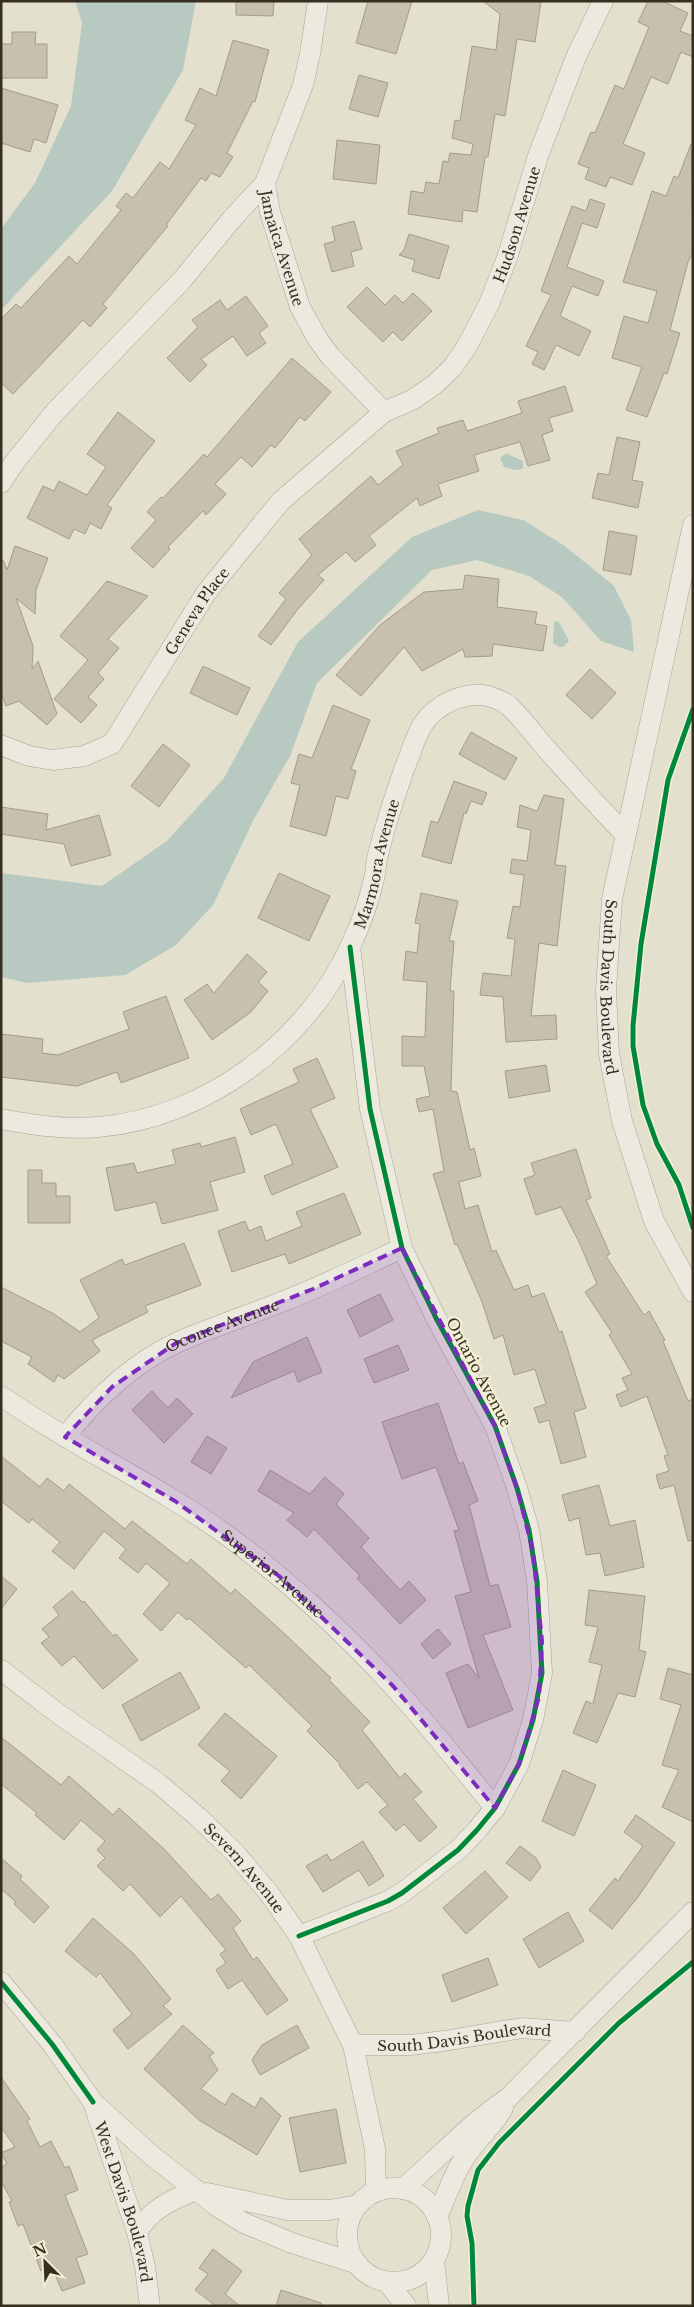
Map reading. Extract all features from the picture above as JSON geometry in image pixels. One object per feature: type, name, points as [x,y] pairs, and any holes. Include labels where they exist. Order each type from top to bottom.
[{"type":"street","name":"Jamaica Avenue","points":[[318,1],[303,85],[265,183],[270,212],[300,307],[317,338],[330,356],[384,412]]},
{"type":"street","name":"Hudson Avenue","points":[[384,412],[412,400],[434,385],[452,368],[466,348],[489,304],[506,258],[538,156],[576,57],[603,1]]},
{"type":"street","points":[[1,483],[14,463],[55,412],[183,279],[231,220],[265,183]]},
{"type":"street","name":"Geneva Place","points":[[1,745],[29,756],[53,760],[84,756],[112,744],[206,593],[241,548],[280,502],[384,412]]},
{"type":"street","name":"South Davis Boulevard","points":[[693,525],[624,834],[612,899],[606,990],[609,1054],[622,1121],[642,1190],[654,1221],[693,1292]]},
{"type":"street","name":"Marmora Avenue","points":[[1,1119],[81,1128],[128,1122],[168,1111],[210,1093],[234,1080],[294,1030],[327,989],[350,947],[366,911],[392,801],[418,734],[431,715],[454,700],[471,696],[487,696],[509,706],[624,834]]},
{"type":"street","name":"Ontario Avenue","points":[[299,1936],[388,1901],[402,1893],[458,1850],[495,1808],[519,1764],[527,1743],[539,1696],[542,1673],[542,1641],[533,1551],[517,1488],[495,1426],[436,1318],[402,1248],[370,1109],[350,947]]},
{"type":"street","name":"Oconee Avenue","points":[[65,1436],[85,1411],[112,1387],[143,1363],[176,1343],[313,1290],[402,1248]]},
{"type":"street","name":"Superior Avenue","points":[[1,1396],[176,1501],[228,1536],[279,1576],[393,1686],[495,1808]]},
{"type":"street","name":"Severn Avenue","points":[[1,1670],[56,1712],[158,1783],[198,1817],[235,1853],[268,1892],[299,1936],[353,2046],[374,2149],[376,2192]]},
{"type":"street","name":"South Davis Boulevard","points":[[400,2189],[430,2166],[481,2116],[508,2098],[576,2032],[693,1912]]},
{"type":"street","name":"West Davis Boulevard","points":[[1,1982],[52,2044],[92,2102],[137,2232],[145,2267],[150,2306]]},
{"type":"street","name":"South Davis Boulevard","points":[[353,2046],[410,2045],[522,2028],[576,2032]]},
{"type":"street","name":"South Davis Boulevard","points":[[438,2218],[452,2181],[466,2156],[496,2120],[508,2098]]},
{"type":"street","points":[[92,2102],[120,2129],[196,2190],[244,2223],[292,2243],[355,2262]]},
{"type":"street","name":"Severn Avenue","points":[[374,2149],[400,2189]]},
{"type":"street","points":[[400,2189],[411,2192],[427,2202],[438,2218],[441,2232],[440,2247],[434,2260],[414,2278],[400,2282],[386,2282],[374,2278],[355,2262],[348,2249],[347,2233],[350,2218],[358,2205],[376,2192],[400,2189]]},
{"type":"street","points":[[137,2232],[143,2222],[159,2207],[196,2190],[288,2210],[329,2210],[358,2205]]},
{"type":"street","points":[[434,2260],[439,2306]]},
{"type":"street","points":[[386,2282],[406,2306]]},
{"type":"highlighted area","points":[[402,1248],[495,1426],[517,1488],[533,1551],[542,1641],[539,1697],[519,1764],[495,1808],[393,1686],[357,1649],[279,1576],[175,1501],[65,1437],[112,1387],[176,1343],[313,1289]]},
{"type":"shaded area","points":[[75,1],[196,1],[183,70],[112,191],[1,310],[1,229],[35,183],[71,106],[82,23]]},
{"type":"shaded area","points":[[506,453],[523,461],[523,469],[515,470],[504,467],[500,458]]},
{"type":"shaded area","points":[[478,510],[523,520],[565,546],[614,586],[631,620],[634,652],[601,641],[562,597],[529,576],[477,560],[432,570],[317,683],[290,756],[254,819],[213,905],[176,945],[125,975],[27,983],[1,977],[1,873],[102,886],[167,841],[224,778],[298,642],[412,537]]},
{"type":"shaded area","points":[[554,621],[559,622],[569,641],[563,647],[553,643]]},
{"type":"building","points":[[236,1],[274,1],[273,16],[236,15]]},
{"type":"building","points":[[368,1],[412,1],[396,54],[356,43]]},
{"type":"building","points":[[483,1],[541,1],[535,42],[517,39],[505,116],[495,114],[488,157],[485,157],[477,212],[463,210],[462,222],[408,214],[411,191],[424,193],[426,182],[439,184],[443,161],[448,162],[450,153],[471,155],[473,144],[452,138],[455,120],[460,121],[472,46],[496,50],[500,14]]},
{"type":"building","points":[[648,1],[662,1],[688,13],[680,31],[693,36],[693,57],[681,52],[668,84],[651,77],[623,144],[645,153],[632,185],[610,177],[606,187],[585,179],[589,168],[578,164],[591,132],[595,133],[615,85],[624,89],[649,27],[638,22]]},
{"type":"building","points":[[12,32],[36,32],[35,44],[47,44],[47,78],[1,78],[1,44],[12,44]]},
{"type":"building","points":[[233,40],[269,50],[255,102],[253,101],[227,153],[233,157],[220,177],[211,173],[206,181],[201,178],[166,225],[168,226],[103,304],[107,308],[90,327],[83,320],[13,394],[1,383],[1,319],[16,304],[21,308],[69,256],[77,264],[121,210],[116,206],[126,193],[133,198],[160,162],[169,169],[196,125],[185,120],[200,88],[216,96]]},
{"type":"building","points":[[359,75],[388,83],[378,117],[349,109]]},
{"type":"building","points":[[1,88],[58,105],[46,143],[34,139],[30,152],[1,143]]},
{"type":"building","points":[[337,140],[380,145],[376,184],[333,179]]},
{"type":"building","points":[[691,144],[693,252],[688,262],[670,330],[680,333],[667,374],[664,373],[647,417],[626,410],[642,367],[612,358],[624,316],[648,323],[657,291],[623,282],[652,191],[666,196],[674,176],[678,178]]},
{"type":"building","points":[[590,199],[605,204],[597,228],[582,223],[567,267],[604,281],[598,296],[572,286],[560,316],[591,331],[579,356],[556,345],[544,370],[532,364],[538,352],[526,346],[551,295],[541,291],[572,206],[586,211]]},
{"type":"building","points":[[354,221],[362,249],[351,252],[354,266],[332,272],[324,244],[335,241],[332,227]]},
{"type":"building","points":[[409,234],[449,246],[439,279],[412,271],[415,260],[399,255],[404,250]]},
{"type":"building","points":[[367,287],[385,305],[395,295],[403,303],[413,293],[432,311],[402,341],[393,332],[383,342],[347,307]]},
{"type":"building","points":[[246,296],[268,326],[259,333],[266,343],[247,356],[233,336],[201,359],[207,365],[190,382],[167,358],[198,327],[192,320],[220,300],[227,310]]},
{"type":"building","points":[[292,358],[331,392],[305,421],[300,417],[275,448],[271,445],[252,467],[241,457],[215,484],[226,494],[206,515],[203,511],[168,547],[170,549],[153,568],[131,548],[156,520],[147,512],[161,497],[163,498],[204,454],[207,457]]},
{"type":"building","points":[[565,386],[573,411],[549,418],[553,431],[542,435],[550,460],[528,466],[520,442],[474,455],[479,471],[438,484],[442,496],[420,506],[417,498],[369,536],[376,545],[355,562],[346,552],[318,575],[324,580],[298,609],[271,645],[258,636],[286,599],[279,593],[312,555],[299,539],[371,476],[378,485],[403,465],[396,451],[439,433],[437,428],[463,420],[467,431],[522,413],[518,401]]},
{"type":"building","points":[[118,412],[155,441],[107,505],[112,508],[101,529],[90,523],[85,534],[74,529],[69,539],[27,518],[43,486],[54,491],[59,481],[87,495],[106,467],[87,454]]},
{"type":"building","points":[[617,437],[640,442],[632,480],[643,482],[638,508],[592,498],[598,473],[609,475]]},
{"type":"building","points":[[609,531],[637,536],[631,575],[603,570]]},
{"type":"building","points":[[15,546],[48,558],[36,590],[35,614],[16,598],[33,646],[32,669],[38,661],[57,714],[47,725],[19,701],[6,706],[1,692],[1,561],[3,560],[7,570]]},
{"type":"building","points":[[465,575],[499,579],[497,607],[537,612],[535,624],[547,626],[543,651],[493,644],[492,656],[465,657],[463,649],[422,671],[404,647],[361,696],[336,675],[380,625],[424,592],[463,589]]},
{"type":"building","points":[[107,581],[148,596],[108,639],[119,648],[98,673],[104,679],[88,697],[97,705],[81,723],[54,699],[88,660],[60,636]]},
{"type":"building","points":[[203,666],[250,688],[237,715],[190,693]]},
{"type":"building","points":[[590,669],[616,693],[592,719],[566,695]]},
{"type":"building","points":[[333,705],[370,720],[351,769],[356,771],[348,799],[336,796],[326,836],[290,826],[300,785],[291,783],[299,754],[312,758]]},
{"type":"building","points":[[471,732],[517,758],[505,780],[459,754]]},
{"type":"building","points":[[163,744],[190,765],[159,807],[131,786]]},
{"type":"building","points":[[454,781],[487,793],[482,805],[471,801],[466,814],[464,813],[451,864],[422,856],[431,821],[438,823]]},
{"type":"building","points":[[544,795],[564,799],[555,865],[566,866],[557,946],[539,943],[531,1016],[556,1015],[557,1039],[506,1042],[503,997],[480,995],[483,973],[511,976],[515,939],[507,938],[513,906],[520,907],[524,875],[510,873],[512,859],[527,861],[531,830],[517,827],[520,805],[537,811]]},
{"type":"building","points":[[1,807],[48,814],[46,830],[99,815],[111,855],[71,866],[64,844],[1,834]]},
{"type":"building","points":[[279,873],[330,896],[309,941],[258,918]]},
{"type":"building","points":[[421,893],[458,901],[449,941],[454,941],[450,991],[454,991],[451,1091],[457,1092],[470,1150],[474,1148],[481,1176],[459,1182],[465,1209],[478,1205],[492,1252],[496,1250],[514,1290],[528,1285],[532,1297],[544,1293],[559,1332],[562,1331],[586,1408],[574,1412],[586,1457],[561,1464],[549,1420],[539,1423],[534,1408],[546,1404],[535,1369],[514,1375],[503,1335],[494,1339],[482,1302],[457,1244],[455,1245],[433,1174],[444,1171],[433,1109],[419,1112],[416,1099],[430,1096],[424,1066],[402,1066],[402,1036],[425,1037],[427,982],[403,980],[406,951],[417,953],[420,924],[415,923]]},
{"type":"building","points":[[247,954],[267,972],[258,982],[268,991],[251,1012],[212,1040],[184,1000],[207,984],[214,993]]},
{"type":"building","points":[[166,996],[189,1058],[121,1083],[117,1072],[77,1086],[1,1077],[1,1034],[43,1039],[42,1053],[58,1055],[129,1029],[123,1012]]},
{"type":"building","points":[[317,1058],[335,1098],[310,1109],[338,1167],[272,1195],[264,1176],[293,1164],[276,1124],[251,1135],[240,1109],[299,1082],[293,1069]]},
{"type":"building","points":[[546,1065],[550,1091],[509,1098],[505,1071]]},
{"type":"building","points":[[235,1137],[245,1172],[210,1182],[218,1210],[162,1224],[156,1202],[115,1211],[106,1168],[134,1163],[137,1173],[176,1164],[172,1150],[200,1143],[201,1147]]},
{"type":"building","points":[[576,1149],[591,1198],[586,1200],[610,1254],[606,1256],[644,1315],[649,1311],[665,1340],[663,1341],[688,1401],[693,1399],[693,1540],[688,1541],[674,1485],[660,1489],[656,1475],[669,1471],[664,1456],[668,1455],[647,1396],[621,1407],[616,1395],[628,1390],[622,1378],[632,1374],[609,1335],[612,1333],[585,1292],[597,1284],[579,1242],[561,1207],[536,1215],[524,1179],[535,1175],[531,1163]]},
{"type":"building","points":[[28,1170],[42,1170],[42,1183],[56,1183],[56,1196],[70,1196],[70,1223],[28,1223]]},
{"type":"building","points":[[344,1193],[361,1234],[289,1264],[285,1254],[232,1272],[218,1231],[245,1221],[249,1231],[261,1226],[266,1241],[302,1226],[296,1212]]},
{"type":"building","points":[[184,1243],[201,1285],[145,1306],[148,1312],[92,1340],[100,1351],[64,1379],[58,1375],[54,1382],[28,1364],[32,1357],[1,1341],[1,1287],[54,1314],[80,1332],[99,1318],[80,1280],[122,1259],[125,1265]]},
{"type":"building","points":[[380,1294],[393,1320],[360,1337],[347,1310]]},
{"type":"building","points":[[307,1337],[322,1372],[298,1382],[294,1371],[231,1398],[253,1362]]},
{"type":"building","points":[[398,1345],[409,1370],[374,1383],[364,1359]]},
{"type":"building","points":[[152,1391],[168,1408],[177,1398],[193,1414],[164,1443],[132,1410]]},
{"type":"building","points":[[438,1403],[459,1464],[463,1462],[478,1501],[469,1505],[490,1586],[498,1584],[511,1627],[483,1635],[513,1710],[468,1728],[446,1673],[468,1664],[479,1678],[455,1596],[471,1592],[454,1531],[459,1530],[436,1467],[402,1479],[382,1422]]},
{"type":"building","points":[[207,1436],[227,1448],[211,1474],[191,1462]]},
{"type":"building","points":[[1,1456],[40,1487],[47,1478],[64,1491],[69,1484],[125,1529],[132,1521],[187,1564],[191,1559],[231,1594],[235,1589],[331,1678],[329,1680],[370,1722],[362,1730],[400,1778],[405,1773],[422,1792],[413,1799],[437,1827],[420,1842],[404,1824],[396,1831],[379,1812],[388,1805],[367,1782],[358,1789],[340,1764],[307,1731],[312,1726],[249,1665],[246,1668],[189,1618],[187,1620],[178,1612],[161,1631],[143,1614],[170,1583],[146,1563],[138,1573],[119,1558],[126,1549],[104,1531],[74,1569],[52,1551],[60,1542],[32,1519],[29,1523],[1,1501]]},
{"type":"building","points":[[270,1470],[310,1494],[325,1477],[344,1494],[336,1504],[369,1538],[361,1547],[400,1590],[409,1581],[426,1600],[400,1624],[357,1578],[360,1576],[314,1529],[307,1537],[287,1520],[294,1513],[258,1491]]},
{"type":"building","points":[[599,1485],[610,1526],[635,1520],[644,1567],[605,1576],[600,1553],[586,1555],[579,1518],[569,1521],[562,1495]]},
{"type":"building","points":[[1,1576],[17,1589],[1,1609]]},
{"type":"building","points":[[589,1590],[645,1596],[639,1650],[646,1652],[635,1697],[618,1693],[597,1743],[573,1733],[586,1701],[593,1704],[602,1665],[589,1662],[598,1627],[585,1625]]},
{"type":"building","points":[[72,1591],[82,1602],[84,1601],[113,1636],[116,1634],[138,1660],[103,1689],[74,1656],[62,1666],[41,1643],[49,1637],[42,1629],[59,1615],[53,1607]]},
{"type":"building","points":[[438,1629],[451,1644],[433,1659],[421,1644]]},
{"type":"building","points":[[668,1668],[693,1675],[693,1822],[662,1807],[679,1770],[662,1765],[681,1705],[660,1699]]},
{"type":"building","points":[[180,1672],[200,1708],[141,1741],[122,1705]]},
{"type":"building","points":[[225,1713],[277,1756],[241,1799],[221,1781],[230,1771],[198,1745]]},
{"type":"building","points":[[1,1737],[61,1785],[69,1776],[113,1815],[119,1808],[164,1849],[211,1900],[218,1894],[241,1921],[233,1928],[253,1960],[257,1957],[288,2000],[267,2015],[242,1980],[228,1989],[216,1970],[226,1963],[220,1954],[226,1950],[181,1896],[160,1917],[130,1884],[123,1891],[97,1866],[105,1858],[97,1850],[105,1841],[81,1820],[64,1840],[35,1815],[37,1813],[1,1784]]},
{"type":"building","points":[[563,1770],[596,1785],[574,1836],[542,1821]]},
{"type":"building","points":[[636,1815],[675,1843],[638,1897],[612,1929],[589,1910],[615,1878],[618,1881],[643,1846],[624,1832]]},
{"type":"building","points":[[363,1841],[384,1876],[369,1886],[359,1870],[323,1892],[306,1866],[327,1854],[331,1861]]},
{"type":"building","points":[[520,1846],[536,1858],[541,1867],[530,1881],[506,1863]]},
{"type":"building","points":[[1,1858],[22,1876],[20,1879],[49,1907],[34,1923],[14,1904],[16,1902],[1,1889]]},
{"type":"building","points":[[485,1871],[508,1897],[466,1934],[443,1908]]},
{"type":"building","points":[[568,1912],[584,1941],[539,1968],[523,1939]]},
{"type":"building","points":[[93,1918],[134,1954],[171,1999],[163,2006],[172,2014],[128,2049],[113,2030],[132,2014],[100,1973],[96,1977],[65,1951]]},
{"type":"building","points":[[488,1958],[498,1985],[452,2002],[442,1975]]},
{"type":"building","points":[[183,2025],[214,2053],[209,2056],[218,2070],[201,2089],[225,2105],[232,2093],[255,2108],[261,2097],[281,2116],[257,2155],[199,2120],[144,2069]]},
{"type":"building","points":[[297,2025],[309,2048],[260,2075],[252,2060],[262,2045]]},
{"type":"building","points":[[1,2077],[30,2119],[27,2121],[40,2147],[51,2141],[65,2168],[69,2166],[78,2190],[65,2195],[88,2254],[76,2258],[85,2283],[62,2291],[52,2267],[41,2271],[23,2224],[18,2226],[9,2202],[12,2201],[1,2181],[1,2167],[7,2164],[1,2153],[15,2147],[1,2127]]},
{"type":"building","points":[[336,2109],[346,2163],[300,2172],[289,2118]]},
{"type":"building","points":[[213,2249],[242,2271],[225,2294],[240,2306],[216,2306],[195,2290],[208,2274],[199,2268]]},
{"type":"building","points":[[281,2290],[321,2303],[321,2306],[276,2306]]},
{"type":"cycle path","points":[[693,709],[668,780],[641,944],[633,1026],[633,1046],[643,1105],[657,1144],[679,1185],[693,1228]]},
{"type":"cycle path","points":[[299,1936],[388,1901],[402,1893],[458,1850],[477,1830],[495,1808],[519,1764],[533,1720],[542,1673],[537,1581],[529,1530],[517,1488],[495,1426],[436,1318],[402,1248],[370,1109],[350,947]]},
{"type":"cycle path","points":[[474,2306],[472,2243],[467,2216],[478,2170],[499,2143],[619,2023],[693,1962]]},
{"type":"cycle path","points":[[1,1982],[52,2044],[93,2102]]}]
